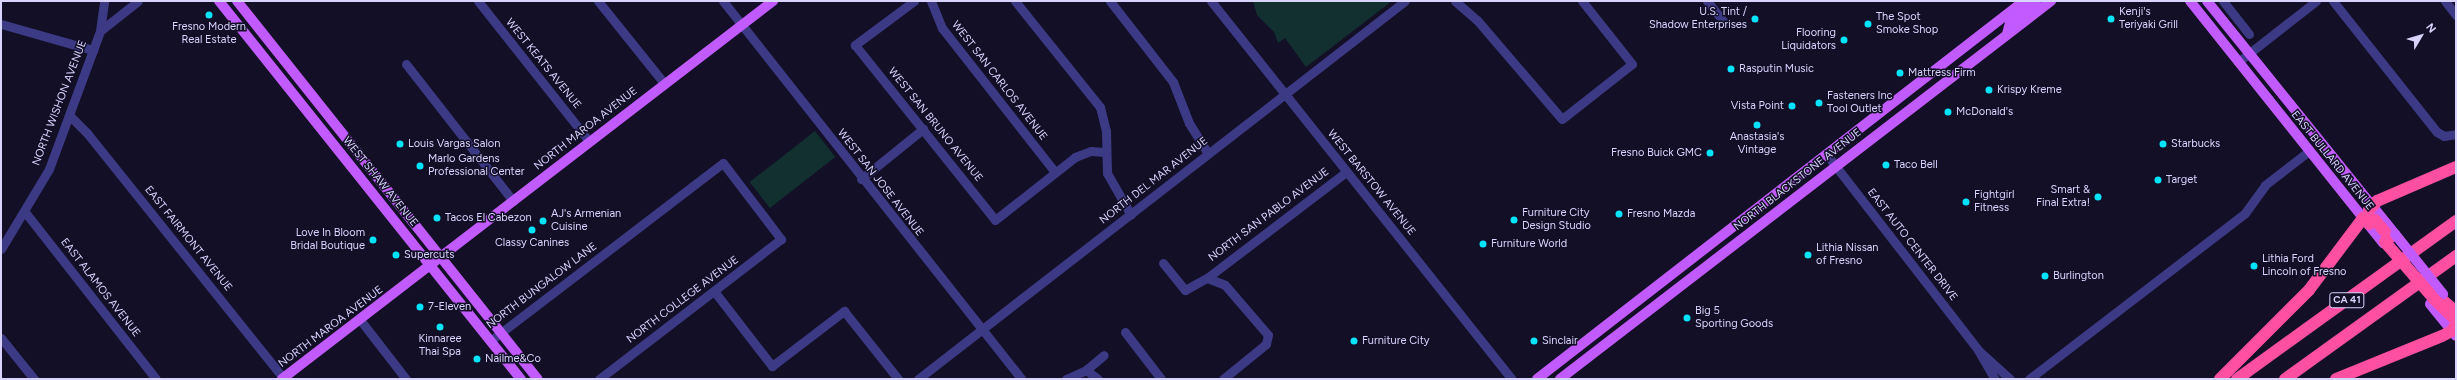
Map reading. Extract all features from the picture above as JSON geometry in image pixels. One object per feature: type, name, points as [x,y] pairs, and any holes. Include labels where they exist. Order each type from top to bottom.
[{"type":"highway","points":[[2220,379],[2309,290],[2369,220],[2456,167]]},
{"type":"highway","points":[[2336,379],[2455,320],[2388,239],[2369,220]]},
{"type":"highway","points":[[2369,220],[2388,239]]},
{"type":"highway","name":"CA 41","points":[[2237,379],[2456,221]]},
{"type":"highway","name":"CA 41","points":[[2285,379],[2456,256]]},
{"type":"main road","name":"WEST SHAW AVENUE","points":[[220,1],[521,379]]},
{"type":"main road","name":"WEST SHAW AVENUE","points":[[237,1],[538,379]]},
{"type":"main road","name":"NORTH MAROA AVENUE","points":[[283,379],[361,321],[589,141],[773,1]]},
{"type":"main road","name":"NORTH BLACKSTONE AVENUE","points":[[1537,379],[2024,1]]},
{"type":"main road","points":[[2007,34],[2010,22],[2036,1]]},
{"type":"main road","name":"NORTH BLACKSTONE AVENUE","points":[[1560,379],[2051,1]]},
{"type":"main road","name":"EAST BULLARD AVENUE","points":[[2190,1],[2309,151],[2369,220]]},
{"type":"main road","name":"EAST BULLARD AVENUE","points":[[2210,2],[2369,220]]},
{"type":"main road","points":[[1955,74],[1958,63],[1990,38],[1991,27]]},
{"type":"main road","points":[[2437,299],[2455,320]]},
{"type":"street","name":"NORTH WISHON AVENUE","points":[[1,249],[25,212],[49,169],[70,116],[100,31],[104,1]]},
{"type":"street","points":[[100,31],[138,1]]},
{"type":"street","name":"WEST KEATS AVENUE","points":[[478,1],[589,141]]},
{"type":"street","points":[[598,1],[664,83]]},
{"type":"street","name":"WEST SAN JOSE AVENUE","points":[[723,1],[861,179],[1021,379]]},
{"type":"street","name":"WEST SAN BRUNO AVENUE","points":[[914,1],[856,45],[995,220],[1055,172]]},
{"type":"street","name":"WEST SAN CARLOS AVENUE","points":[[931,1],[942,28],[1055,172]]},
{"type":"street","points":[[1015,1],[1100,107],[1106,130],[1104,152],[1107,173],[1131,215]]},
{"type":"street","points":[[1110,1],[1174,82],[1189,123],[1208,154]]},
{"type":"street","name":"WEST BARSTOW AVENUE","points":[[1211,1],[1284,95],[1512,379]]},
{"type":"street","name":"NORTH DEL MAR AVENUE","points":[[918,379],[1405,1]]},
{"type":"street","points":[[1455,1],[1477,20],[1562,119],[1632,64],[1582,1]]},
{"type":"street","points":[[1707,1],[1725,23]]},
{"type":"street","points":[[2223,1],[2249,34]]},
{"type":"street","points":[[2238,62],[2316,1]]},
{"type":"street","points":[[2333,1],[2437,132],[2444,136],[2456,134]]},
{"type":"street","points":[[2444,1],[2456,16]]},
{"type":"street","points":[[1,24],[93,50]]},
{"type":"street","points":[[406,64],[513,201]]},
{"type":"street","name":"EAST FAIRMONT AVENUE","points":[[70,116],[87,133],[283,379]]},
{"type":"street","points":[[861,179],[923,129]]},
{"type":"street","points":[[1055,172],[1076,157],[1091,151],[1104,152]]},
{"type":"street","points":[[2029,379],[2244,213],[2265,185],[2309,151]]},
{"type":"street","name":"EAST AUTO CENTER DRIVE","points":[[1827,155],[1978,350],[1994,379]]},
{"type":"street","name":"NORTH BUNGALOW LANE","points":[[490,341],[723,163],[781,239]]},
{"type":"street","name":"NORTH SAN PABLO AVENUE","points":[[1163,263],[1185,290],[1207,278],[1346,172]]},
{"type":"street","name":"EAST ALAMOS AVENUE","points":[[25,212],[156,379]]},
{"type":"street","name":"NORTH COLLEGE AVENUE","points":[[599,379],[781,239]]},
{"type":"street","points":[[1207,278],[1225,285],[1269,338],[1258,351],[1223,379]]},
{"type":"street","points":[[714,291],[772,366],[844,311],[898,379]]},
{"type":"street","points":[[361,321],[406,379]]},
{"type":"street","points":[[1125,332],[1161,379]]},
{"type":"street","points":[[1,338],[34,379]]},
{"type":"street","name":"EAST AUTO CENTER DRIVE","points":[[1978,350],[2010,379]]},
{"type":"street","points":[[1066,379],[1086,370],[1104,355]]},
{"type":"street","points":[[1086,370],[1098,379]]},
{"type":"green space","points":[[1253,1],[1392,1],[1306,67],[1285,38],[1278,43],[1274,32],[1257,15]]},
{"type":"green space","points":[[815,131],[835,157],[770,208],[750,182]]},
{"type":"place","name":"Fresno Modern Real Estate","points":[[209,15]]},
{"type":"place","name":"U.S. Tint / Shadow Enterprises","points":[[1755,19]]},
{"type":"place","name":"Kenji's Teriyaki Grill","points":[[2111,19]]},
{"type":"place","name":"The Spot Smoke Shop","points":[[1868,24]]},
{"type":"place","name":"Flooring Liquidators","points":[[1844,40]]},
{"type":"place","name":"Rasputin Music","points":[[1731,69]]},
{"type":"place","name":"Mattress Firm","points":[[1900,73]]},
{"type":"place","name":"Krispy Kreme","points":[[1989,90]]},
{"type":"place","name":"Fasteners Inc Tool Outlet","points":[[1819,103]]},
{"type":"place","name":"Vista Point","points":[[1792,106]]},
{"type":"place","name":"McDonald's","points":[[1948,112]]},
{"type":"place","name":"Anastasia's Vintage","points":[[1757,125]]},
{"type":"place","name":"Louis Vargas Salon","points":[[400,144]]},
{"type":"place","name":"Starbucks","points":[[2163,144]]},
{"type":"place","name":"Fresno Buick GMC","points":[[1710,153]]},
{"type":"place","name":"Taco Bell","points":[[1886,165]]},
{"type":"place","name":"Marlo Gardens Professional Center","points":[[420,166]]},
{"type":"place","name":"Target","points":[[2158,180]]},
{"type":"place","name":"Smart & Final Extra!","points":[[2098,197]]},
{"type":"place","name":"Fightgirl Fitness","points":[[1966,202]]},
{"type":"place","name":"Fresno Mazda","points":[[1619,214]]},
{"type":"place","name":"Tacos El Cabezon","points":[[437,218]]},
{"type":"place","name":"Furniture City Design Studio","points":[[1514,220]]},
{"type":"place","name":"AJ's Armenian Cuisine","points":[[543,221]]},
{"type":"place","name":"Classy Canines","points":[[532,230]]},
{"type":"place","name":"Love In Bloom Bridal Boutique","points":[[373,240]]},
{"type":"place","name":"Furniture World","points":[[1483,244]]},
{"type":"place","name":"Supercuts","points":[[396,255]]},
{"type":"place","name":"Lithia Nissan of Fresno","points":[[1808,255]]},
{"type":"place","name":"Lithia Ford Lincoln of Fresno","points":[[2254,266]]},
{"type":"place","name":"Burlington","points":[[2045,276]]},
{"type":"place","name":"7-Eleven","points":[[420,307]]},
{"type":"place","name":"Big 5 Sporting Goods","points":[[1687,318]]},
{"type":"place","name":"Kinnaree Thai Spa","points":[[440,327]]},
{"type":"place","name":"Furniture City","points":[[1354,341]]},
{"type":"place","name":"Sinclair","points":[[1534,341]]},
{"type":"place","name":"Nailme&Co","points":[[477,359]]}]
